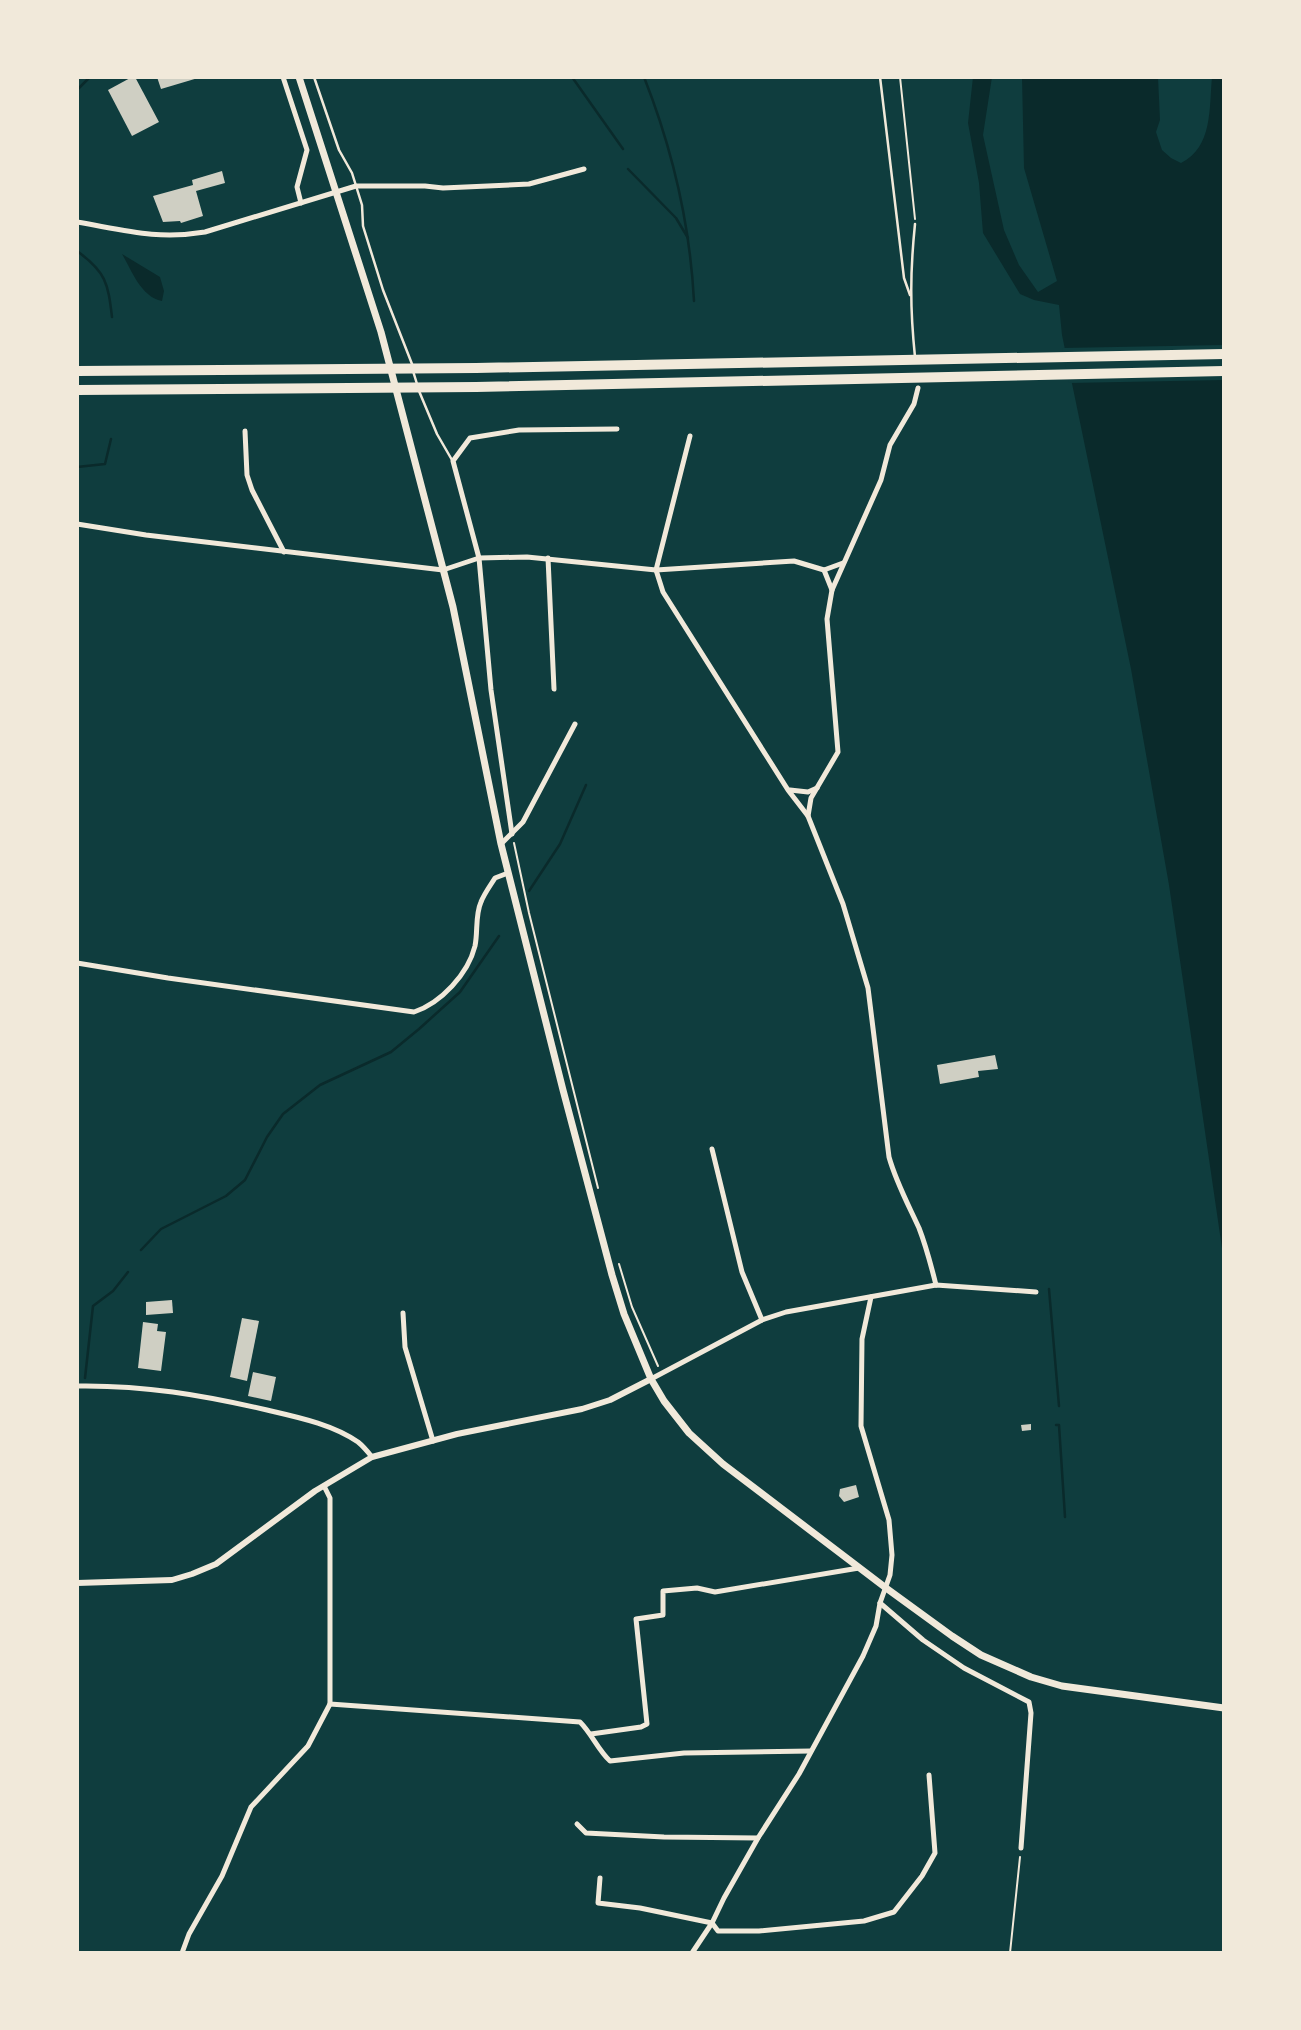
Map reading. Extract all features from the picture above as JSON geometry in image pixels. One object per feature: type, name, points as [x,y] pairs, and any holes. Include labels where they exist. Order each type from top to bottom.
[{"type":"highway","points":[[77,371],[476,368],[1224,354]]},
{"type":"highway","points":[[77,390],[477,387],[1224,371]]},
{"type":"main road","points":[[299,77],[378,322],[453,607],[508,873],[612,1275],[624,1314],[651,1379],[664,1401],[692,1436],[723,1464],[886,1588],[981,1655],[1031,1677],[1062,1686],[1224,1707]]},
{"type":"street","points":[[283,77],[307,150],[297,187],[301,203]]},
{"type":"street","points":[[77,222],[156,236],[181,236],[205,232],[356,186],[443,188],[529,184],[584,169]]},
{"type":"street","points":[[808,816],[811,798],[838,752],[827,619],[832,590],[881,480],[890,444],[914,404],[918,388]]},
{"type":"street","points":[[513,834],[491,690],[479,558],[453,461],[470,438],[519,430],[617,429]]},
{"type":"street","points":[[245,431],[247,475],[284,552]]},
{"type":"street","points":[[690,436],[656,570],[663,592],[788,790],[808,816],[842,904],[868,988],[890,1160],[894,1176],[923,1238],[936,1285]]},
{"type":"street","points":[[77,524],[146,535],[443,570],[479,558],[548,558],[656,570],[794,561],[824,570],[844,563]]},
{"type":"street","points":[[548,558],[554,689]]},
{"type":"street","points":[[824,570],[832,590]]},
{"type":"street","points":[[501,845],[523,822],[575,724]]},
{"type":"street","points":[[788,790],[797,793],[817,788]]},
{"type":"street","points":[[77,963],[414,1013],[426,1008],[448,990],[468,965],[475,946],[480,904],[495,878],[508,873]]},
{"type":"street","points":[[712,1149],[742,1272],[762,1320]]},
{"type":"street","points":[[77,1583],[172,1580],[192,1574],[216,1564],[324,1486],[372,1457],[457,1434],[582,1409],[610,1400],[762,1320],[786,1312],[936,1285],[1036,1292]]},
{"type":"street","points":[[692,1953],[712,1923],[863,1656],[876,1626],[880,1603],[892,1569],[889,1520],[861,1426],[862,1339],[871,1297]]},
{"type":"street","points":[[403,1313],[405,1347],[433,1441]]},
{"type":"street","points":[[77,1386],[124,1385],[172,1390],[291,1416],[339,1432],[360,1443],[372,1457]]},
{"type":"street","points":[[182,1953],[189,1934],[222,1876],[251,1807],[308,1746],[330,1704],[330,1498],[324,1486]]},
{"type":"street","points":[[591,1734],[646,1724],[636,1619],[663,1615],[663,1591],[697,1588],[715,1592],[859,1568]]},
{"type":"street","points":[[880,1603],[923,1640],[964,1668],[1030,1702],[1021,1848]]},
{"type":"street","points":[[330,1704],[580,1722],[591,1734],[601,1752],[610,1760],[684,1753],[811,1751]]},
{"type":"street","points":[[600,1878],[598,1903],[640,1908],[712,1923],[718,1931],[759,1931],[864,1922],[894,1912],[935,1853],[929,1775]]},
{"type":"street","points":[[578,1824],[586,1833],[758,1838]]},
{"type":"lane","points":[[314,77],[339,149],[352,173],[362,205],[363,226],[383,290],[409,355],[421,401],[453,461]]},
{"type":"lane","points":[[880,77],[904,278],[910,295]]},
{"type":"lane","points":[[915,224],[910,295],[916,361]]},
{"type":"lane","points":[[917,374],[918,388]]},
{"type":"path","points":[[900,77],[915,224]]},
{"type":"path","points":[[513,834],[529,913],[599,1191]]},
{"type":"path","points":[[618,1261],[632,1307],[659,1366]]},
{"type":"path","points":[[1010,1953],[1021,1848]]},
{"type":"water","points":[[973,77],[992,77],[983,135],[1004,230],[1019,265],[1038,292],[1057,281],[1024,168],[1022,77],[1158,77],[1160,120],[1156,132],[1162,150],[1181,163],[1199,147],[1204,137],[1212,77],[1224,77],[1224,1286],[1223,1255],[1169,885],[1131,669],[1062,335],[1059,305],[1020,294],[983,233],[979,183],[968,123]]},
{"type":"water","points":[[122,254],[160,277],[164,291],[162,301],[143,289]]},
{"type":"pier","points":[[1224,345],[1224,380],[1069,383],[1062,348]]},
{"type":"building","points":[[135,77],[159,122],[132,136],[108,90]]},
{"type":"building","points":[[157,77],[198,77],[198,78],[161,89]]},
{"type":"building","points":[[222,171],[225,183],[196,191],[203,216],[181,223],[163,222],[153,196],[193,185],[192,180]]},
{"type":"building","points":[[995,1055],[998,1069],[978,1071],[979,1077],[940,1084],[937,1065]]},
{"type":"building","points":[[172,1300],[173,1313],[146,1315],[146,1302]]},
{"type":"building","points":[[242,1318],[259,1321],[247,1381],[230,1377]]},
{"type":"building","points":[[143,1322],[158,1324],[157,1331],[166,1332],[161,1371],[138,1368]]},
{"type":"building","points":[[253,1372],[276,1377],[271,1401],[248,1396]]},
{"type":"building","points":[[1031,1424],[1031,1430],[1022,1431],[1021,1425]]},
{"type":"building","points":[[856,1485],[859,1497],[844,1502],[839,1496],[840,1489]]},
{"type":"waterway","points":[[77,90],[90,77]]},
{"type":"waterway","points":[[572,77],[623,149]]},
{"type":"waterway","points":[[644,77],[663,131],[678,187],[694,301]]},
{"type":"waterway","points":[[628,169],[676,218],[688,238]]},
{"type":"waterway","points":[[77,251],[94,265],[104,279],[112,317]]},
{"type":"waterway","points":[[77,467],[105,464],[111,439]]},
{"type":"waterway","points":[[529,891],[560,844],[586,785]]},
{"type":"waterway","points":[[141,1250],[161,1229],[226,1196],[245,1180],[267,1137],[283,1114],[320,1085],[391,1052],[419,1029],[460,992],[499,936]]},
{"type":"waterway","points":[[85,1378],[93,1306],[113,1291],[128,1272]]},
{"type":"waterway","points":[[1049,1289],[1059,1406]]},
{"type":"waterway","points":[[1056,1425],[1059,1425],[1065,1517]]}]
